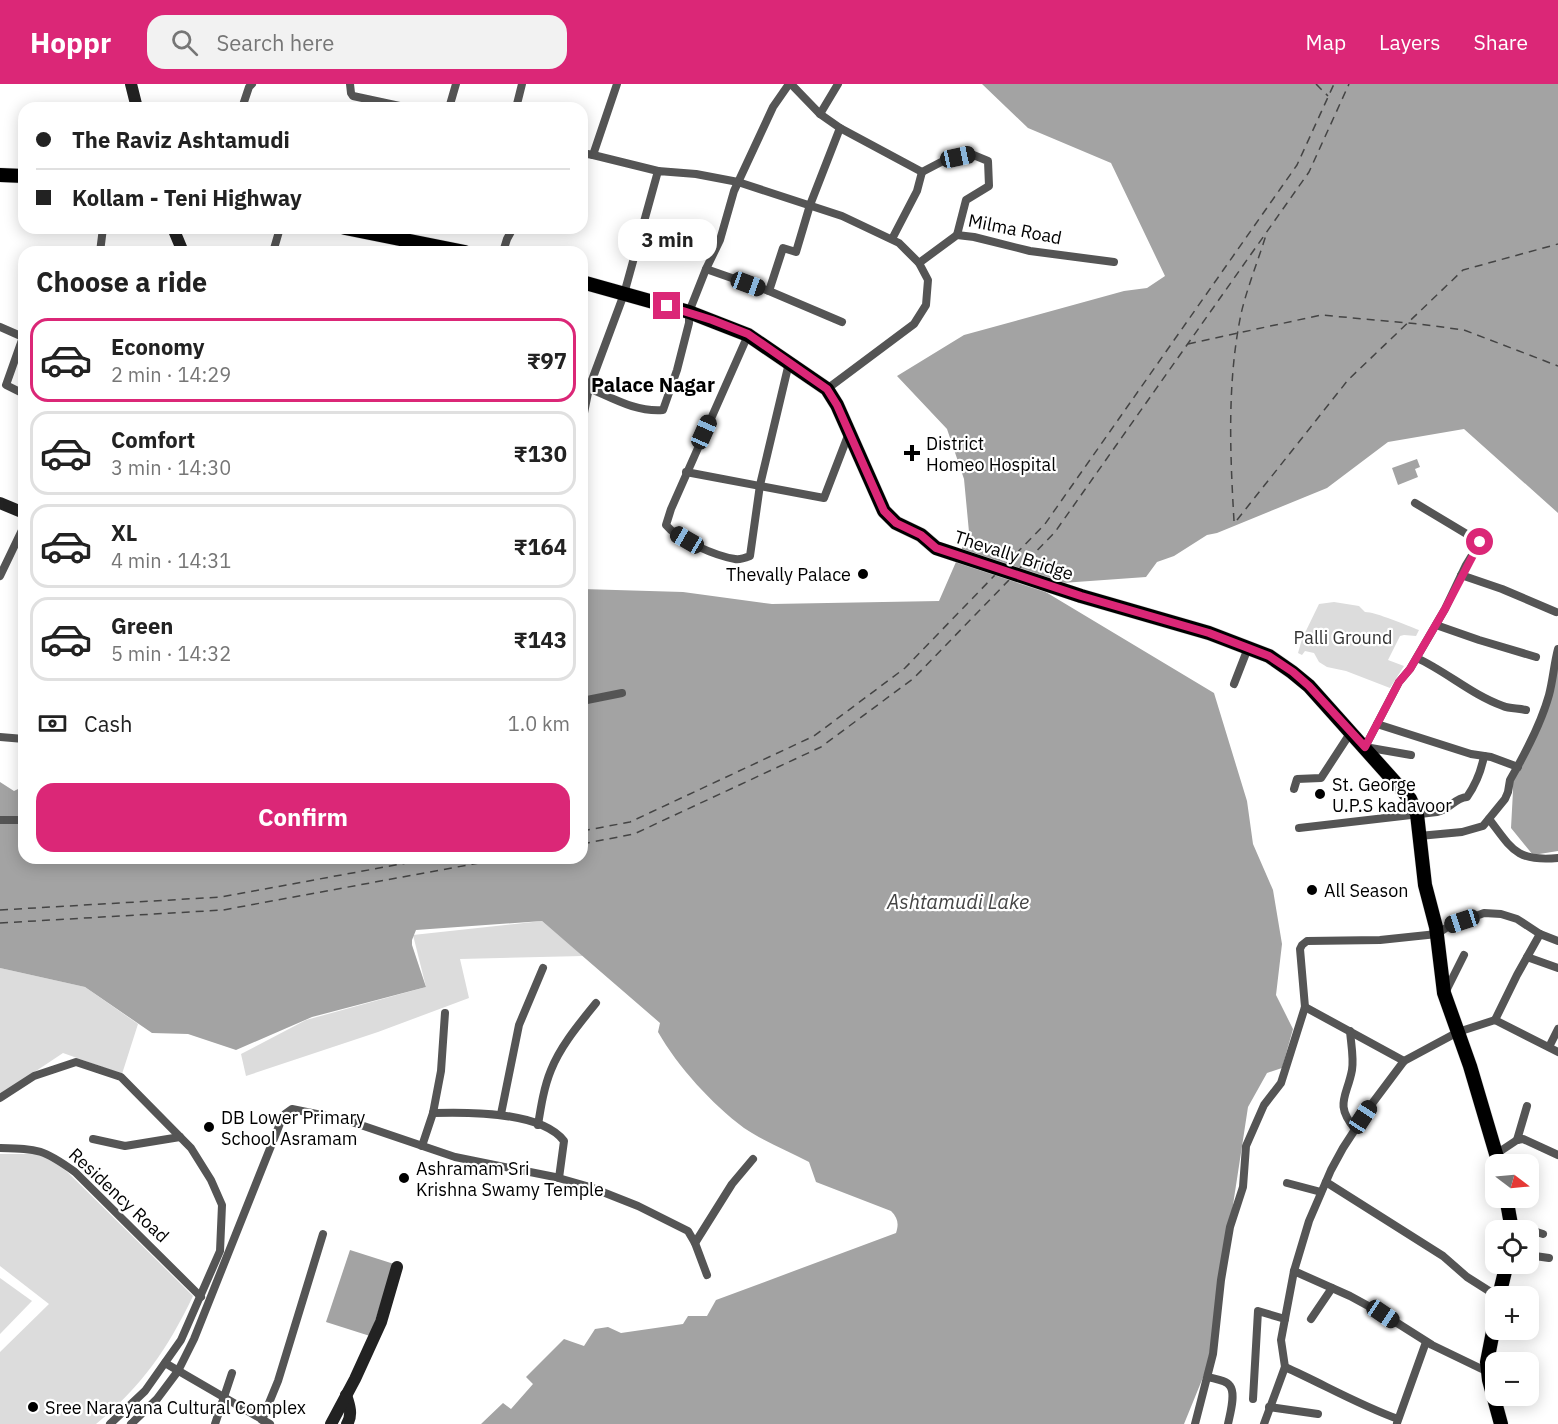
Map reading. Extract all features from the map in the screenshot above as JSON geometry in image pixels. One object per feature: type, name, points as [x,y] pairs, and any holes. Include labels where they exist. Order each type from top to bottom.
[{"type":"main road","points":[[0,176],[18,176]]},
{"type":"main road","points":[[408,234],[436,246]]},
{"type":"main road","points":[[588,284],[689,312],[748,334],[827,389]]},
{"type":"main road","name":"Thevally Bridge","points":[[827,389],[837,405],[884,511],[896,523],[921,535],[936,548],[1081,596],[1209,633],[1269,656],[1309,686],[1410,799],[1417,814]]},
{"type":"main road","points":[[1417,814],[1425,885],[1437,934],[1444,993],[1496,1154]]},
{"type":"main road","points":[[1496,1406],[1501,1424]]},
{"type":"street","points":[[131,84],[136,102]]},
{"type":"street","points":[[244,102],[252,84]]},
{"type":"street","points":[[350,84],[353,96],[381,102]]},
{"type":"street","points":[[451,102],[456,84]]},
{"type":"street","points":[[518,102],[522,84]]},
{"type":"street","points":[[593,155],[617,84]]},
{"type":"street","points":[[589,388],[623,404],[647,410],[663,410],[677,370],[689,323],[689,312],[720,240],[738,182],[772,107],[790,84],[820,114],[840,128],[922,172]]},
{"type":"street","points":[[820,114],[838,84]]},
{"type":"street","points":[[769,291],[783,248],[796,252],[810,205],[840,128]]},
{"type":"street","points":[[588,154],[658,171],[696,174],[738,182],[842,216],[899,243],[919,263],[928,280],[926,305],[914,324],[827,389]]},
{"type":"street","points":[[892,239],[917,191],[922,172],[945,159],[971,154],[988,161],[989,186],[966,200],[957,235]]},
{"type":"street","points":[[588,393],[624,294],[658,171]]},
{"type":"street","name":"Milma Road","points":[[919,263],[957,235],[1030,251],[1114,261]]},
{"type":"street","points":[[706,269],[769,291],[842,322]]},
{"type":"street","points":[[0,327],[18,334]]},
{"type":"street","points":[[748,334],[686,472],[666,525],[670,531],[703,549],[736,559],[750,556],[760,485],[789,363]]},
{"type":"street","points":[[18,353],[6,385],[18,391]]},
{"type":"street","points":[[686,472],[824,498],[849,433]]},
{"type":"street","points":[[0,503],[18,510]]},
{"type":"street","points":[[1411,755],[1365,747],[1399,682],[1417,658],[1436,625],[1480,542],[1415,503]]},
{"type":"street","points":[[0,576],[18,538]]},
{"type":"street","points":[[1461,575],[1556,612]]},
{"type":"street","points":[[1436,625],[1536,657]]},
{"type":"street","points":[[1234,684],[1248,648]]},
{"type":"street","points":[[1419,836],[1471,830],[1483,826],[1505,799],[1509,792],[1510,780],[1536,730],[1550,692],[1558,649]]},
{"type":"street","points":[[1417,658],[1455,679],[1470,691],[1501,705],[1526,710]]},
{"type":"street","points":[[588,700],[622,693]]},
{"type":"street","points":[[1377,724],[1518,767]]},
{"type":"street","points":[[1294,789],[1297,778],[1321,778],[1351,732]]},
{"type":"street","points":[[0,737],[18,738]]},
{"type":"street","points":[[1299,828],[1449,809],[1460,798],[1467,797],[1481,774],[1484,756]]},
{"type":"street","points":[[1489,819],[1515,852],[1542,860],[1558,858]]},
{"type":"street","points":[[0,820],[18,820]]},
{"type":"street","points":[[1195,1424],[1213,1354],[1221,1280],[1230,1227],[1243,1187],[1246,1146],[1263,1105],[1281,1083],[1305,1007],[1300,949],[1302,945],[1307,941],[1380,940],[1437,934],[1449,926],[1484,913],[1501,914],[1517,919],[1540,934],[1558,941]]},
{"type":"street","points":[[1496,1020],[1540,934]]},
{"type":"street","points":[[1444,993],[1464,955]]},
{"type":"street","points":[[1527,957],[1558,968]]},
{"type":"street","points":[[501,1114],[519,1025],[543,968]]},
{"type":"street","points":[[538,1125],[545,1086],[552,1068],[576,1028],[596,1003]]},
{"type":"street","points":[[1305,1007],[1404,1061]]},
{"type":"street","points":[[422,1146],[433,1113],[441,1071],[445,1013]]},
{"type":"street","points":[[1266,1423],[1269,1407],[1284,1367],[1281,1340],[1294,1271],[1309,1221],[1326,1182],[1355,1129],[1404,1061],[1458,1032],[1496,1020],[1558,1052]]},
{"type":"street","points":[[1549,1047],[1558,1029]]},
{"type":"street","points":[[1350,1031],[1353,1069],[1343,1108],[1346,1117],[1355,1129]]},
{"type":"street","points":[[0,1098],[34,1076],[76,1062],[121,1077],[191,1148],[211,1180],[222,1205],[220,1251],[181,1340],[145,1391],[110,1424]]},
{"type":"street","points":[[1503,1154],[1517,1140],[1527,1106]]},
{"type":"street","points":[[131,1424],[157,1399],[178,1371],[213,1292],[281,1121],[288,1110],[300,1109],[346,1120],[455,1157],[559,1178],[605,1192],[688,1231],[707,1275]]},
{"type":"street","points":[[433,1113],[501,1114],[550,1130],[564,1141],[559,1178]]},
{"type":"street","points":[[93,1139],[124,1146],[180,1137]]},
{"type":"street","points":[[1517,1140],[1522,1139],[1558,1155]]},
{"type":"street","name":"Residency Road","points":[[0,1148],[41,1150],[75,1172],[201,1297]]},
{"type":"street","points":[[695,1243],[732,1184],[753,1159]]},
{"type":"street","points":[[1326,1182],[1443,1256],[1467,1277],[1485,1288]]},
{"type":"street","points":[[1287,1183],[1321,1192]]},
{"type":"street","points":[[1539,1233],[1543,1234]]},
{"type":"street","points":[[165,1363],[266,1422],[323,1234]]},
{"type":"street","points":[[1539,1257],[1549,1258]]},
{"type":"street","points":[[334,1423],[381,1322],[397,1267]]},
{"type":"street","points":[[1294,1271],[1383,1314],[1426,1342],[1485,1371]]},
{"type":"street","points":[[1311,1320],[1332,1288]]},
{"type":"street","points":[[1253,1400],[1258,1311],[1285,1319]]},
{"type":"street","points":[[1284,1367],[1397,1422],[1426,1342]]},
{"type":"street","points":[[215,1424],[232,1373]]},
{"type":"street","points":[[1208,1377],[1226,1382],[1231,1386],[1228,1424]]},
{"type":"street","points":[[346,1395],[350,1406],[350,1420],[347,1424]]},
{"type":"street","points":[[1269,1407],[1318,1414]]},
{"type":"green space","name":"Palli Ground","points":[[1334,602],[1359,606],[1365,612],[1419,630],[1416,636],[1400,636],[1388,660],[1404,666],[1390,688],[1346,671],[1327,667],[1319,662],[1314,653],[1305,651],[1302,655],[1298,653],[1302,639],[1319,604]]},
{"type":"green space","points":[[542,921],[583,956],[460,959],[469,998],[378,1032],[246,1076],[241,1054],[306,1020],[426,987],[413,935]]},
{"type":"green space","points":[[0,968],[85,987],[138,1024],[122,1074],[63,1053],[0,1095]]},
{"type":"green space","points":[[0,1154],[49,1154],[193,1296],[152,1366],[127,1396],[96,1424],[0,1424],[0,1352],[49,1304],[0,1266]]},
{"type":"green space","points":[[0,1278],[32,1301],[0,1334]]},
{"type":"water","name":"Ashtamudi Lake","points":[[982,84],[1558,84],[1558,513],[1464,429],[1388,442],[1327,488],[1207,535],[1174,556],[1157,562],[1146,577],[1034,585],[1214,693],[1247,801],[1253,844],[1273,890],[1282,944],[1276,995],[1293,1029],[1282,1068],[1267,1073],[1248,1107],[1212,1342],[1206,1370],[1184,1424],[481,1424],[503,1403],[511,1409],[533,1384],[526,1377],[564,1339],[584,1346],[595,1329],[608,1327],[621,1333],[683,1324],[688,1316],[707,1316],[716,1300],[896,1233],[898,1224],[896,1219],[891,1211],[816,1182],[809,1162],[759,1137],[732,1118],[696,1084],[675,1058],[658,1032],[660,1023],[542,921],[416,930],[412,945],[426,987],[312,1017],[236,1050],[188,1034],[152,1033],[85,987],[0,968],[0,782],[14,791],[18,789],[18,864],[588,864],[588,589],[683,592],[772,604],[939,601],[969,532],[964,479],[947,429],[897,376],[964,335],[1124,291],[1147,288],[1165,276],[1111,163],[1028,128]]},
{"type":"water","points":[[1417,459],[1420,467],[1415,469],[1418,477],[1398,485],[1392,468]]},
{"type":"water","points":[[1558,668],[1558,851],[1533,855],[1511,828],[1512,781]]},
{"type":"water","points":[[350,1250],[394,1264],[370,1336],[326,1322]]},
{"type":"ferry route","points":[[1316,84],[1328,96]]},
{"type":"ferry route","points":[[1006,564],[1045,524],[1297,165],[1334,84]]},
{"type":"ferry route","points":[[1018,570],[1055,532],[1309,172],[1349,84]]},
{"type":"ferry route","points":[[1234,521],[1231,443],[1233,365],[1241,314],[1266,235]]},
{"type":"ferry route","points":[[1237,520],[1348,380],[1463,270],[1558,244]]},
{"type":"ferry route","points":[[1188,344],[1321,315],[1464,330],[1558,366]]},
{"type":"ferry route","points":[[588,830],[630,822],[814,736],[905,668],[996,574]]},
{"type":"ferry route","points":[[588,843],[634,834],[821,747],[914,678],[1009,580]]},
{"type":"ferry route","points":[[0,910],[221,897],[401,864]]},
{"type":"ferry route","points":[[0,923],[223,910],[473,864]]},
{"type":"place","name":"District Homeo Hospital","points":[[912,453]]},
{"type":"place","name":"Thevally Palace","points":[[863,574]]},
{"type":"place","name":"St. George U.P.S kadavoor","points":[[1320,794]]},
{"type":"place","name":"All Season","points":[[1312,890]]},
{"type":"place","name":"DB Lower Primary School Asramam","points":[[209,1127]]},
{"type":"place","name":"Ashramam Sri Krishna Swamy Temple","points":[[404,1178]]},
{"type":"place","name":"Sree Narayana Cultural Complex","points":[[33,1407]]},
{"type":"district","name":"Palace Nagar","points":[[653,384]]},
{"type":"route","points":[[667,306],[748,334],[827,389],[837,405],[884,511],[896,523],[921,535],[936,548],[1081,596],[1209,633],[1269,656],[1309,686],[1365,747],[1399,682],[1410,669],[1445,609],[1480,542]]}]
